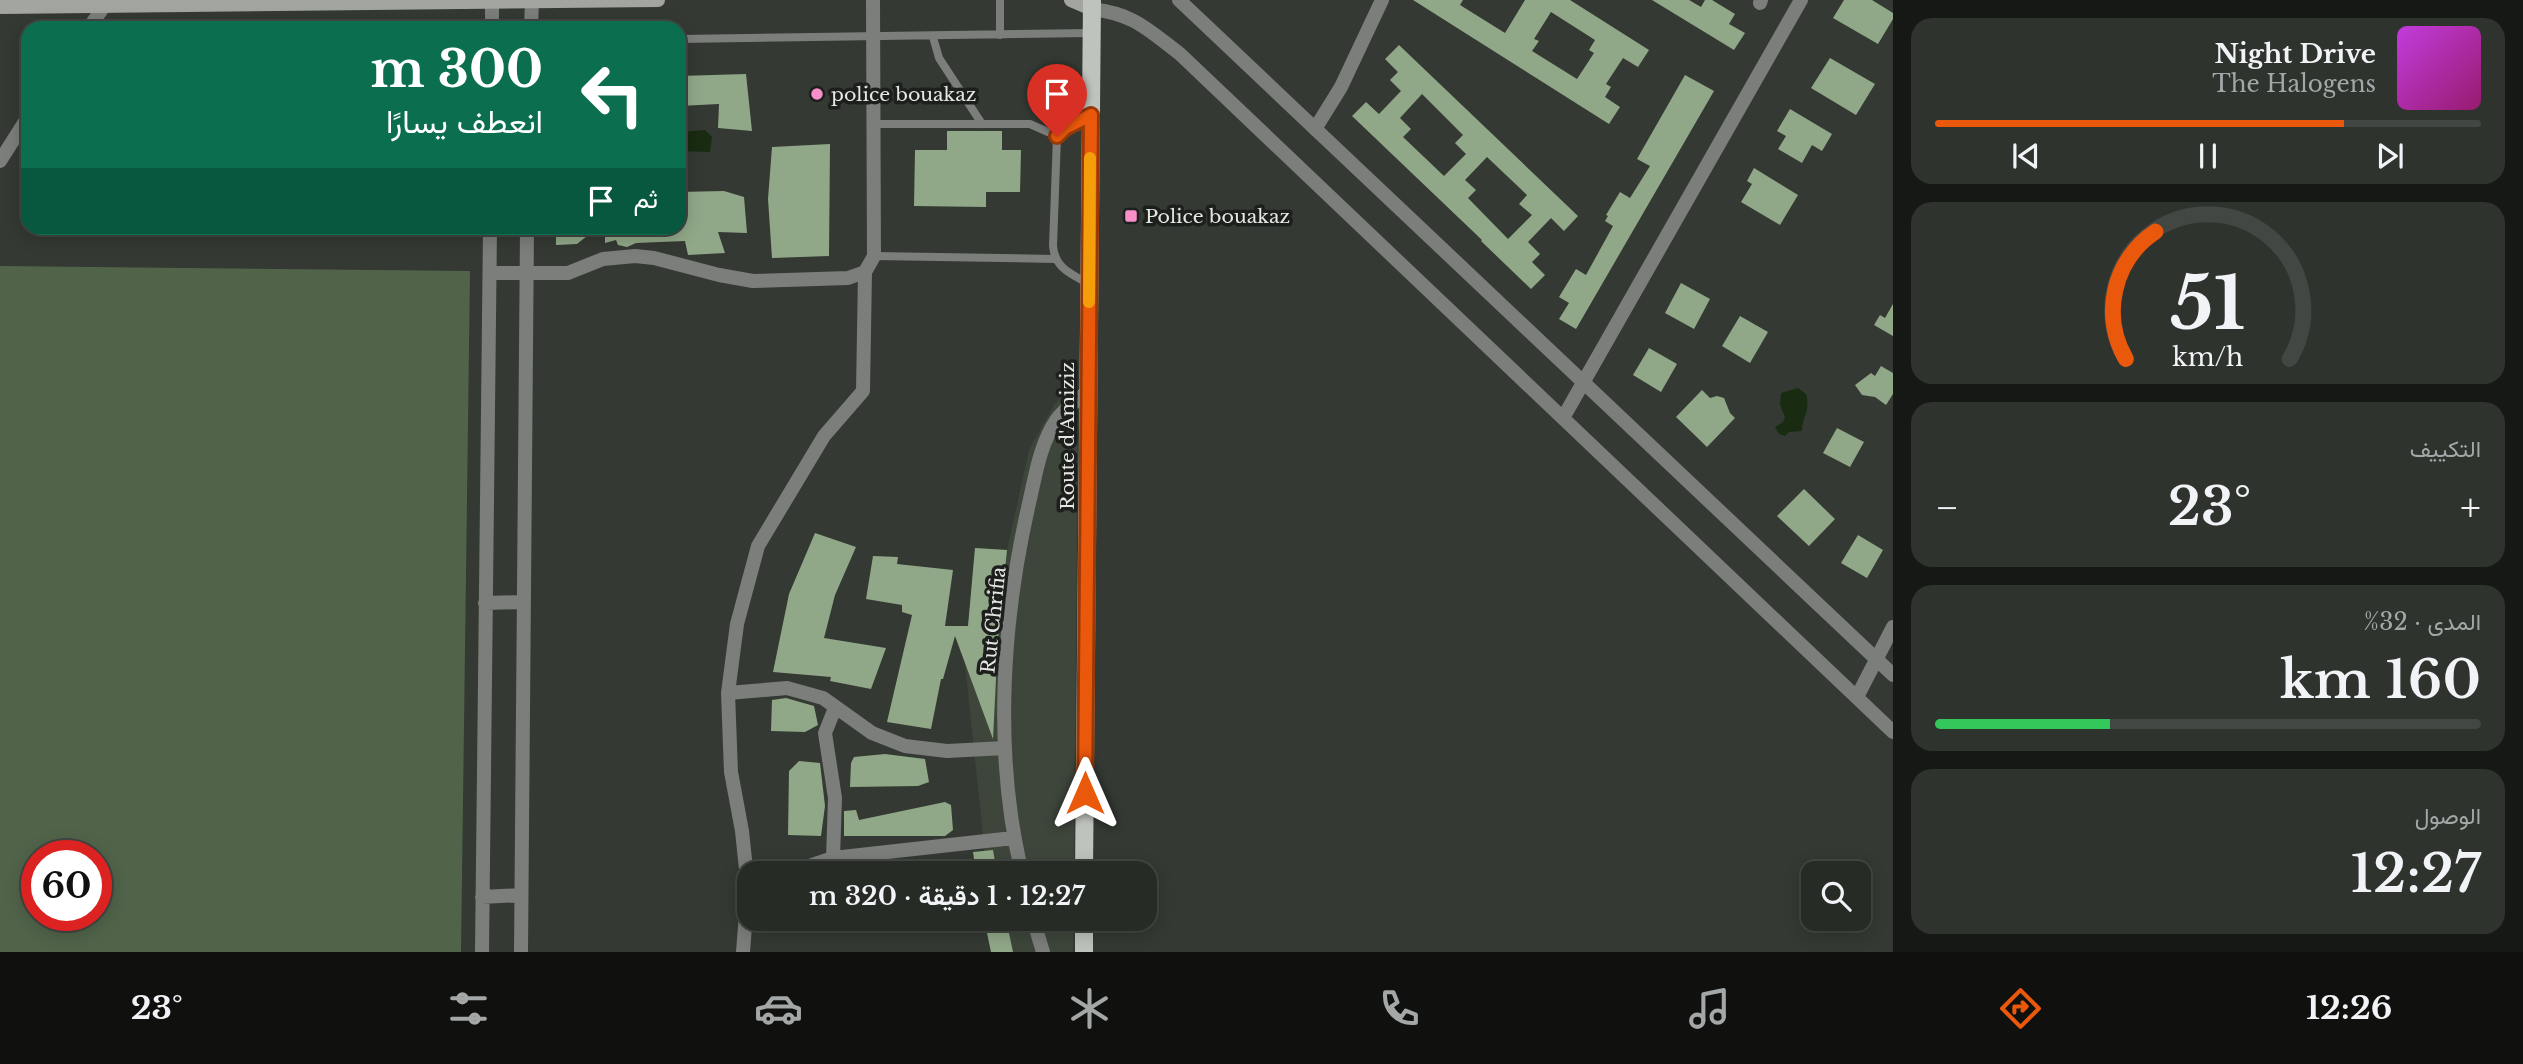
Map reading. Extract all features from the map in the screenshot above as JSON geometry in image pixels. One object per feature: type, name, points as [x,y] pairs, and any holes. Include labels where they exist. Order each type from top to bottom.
[{"type":"main road","name":"Route d'Amiziz","points":[[1084,861],[1092,4]]},
{"type":"main road","points":[[1084,931],[1084,952]]},
{"type":"street","points":[[0,7],[658,0]]},
{"type":"street","points":[[745,861],[731,772],[728,693],[737,624],[758,547],[824,436],[863,391],[865,272],[874,256],[873,0]]},
{"type":"street","points":[[1071,0],[1117,12],[1139,23],[1180,54],[1893,732]]},
{"type":"street","points":[[1179,0],[1893,675]]},
{"type":"street","points":[[1315,129],[1341,87],[1382,0]]},
{"type":"street","points":[[1563,418],[1801,0]]},
{"type":"street","points":[[531,21],[532,1]]},
{"type":"street","points":[[492,2],[492,21]]},
{"type":"street","points":[[94,21],[104,6]]},
{"type":"street","points":[[0,161],[21,128]]},
{"type":"street","points":[[482,952],[491,235]]},
{"type":"street","points":[[521,952],[527,235]]},
{"type":"street","points":[[490,273],[568,273],[603,259],[635,256],[753,281],[848,278],[865,272]]},
{"type":"street","name":"Rut Chrifia","points":[[1019,861],[1013,838],[1005,747],[1011,610],[1022,532],[1041,451],[1058,419],[1088,390]]},
{"type":"street","points":[[485,603],[524,602]]},
{"type":"street","points":[[1857,697],[1893,627]]},
{"type":"street","points":[[728,693],[787,688],[823,698],[872,733],[905,746],[947,751],[1005,747]]},
{"type":"street","points":[[833,858],[835,798],[825,733],[835,708]]},
{"type":"street","points":[[824,861],[1013,838]]},
{"type":"street","points":[[482,897],[521,895]]},
{"type":"street","points":[[743,952],[745,931]]},
{"type":"street","points":[[1036,931],[1042,952]]},
{"type":"lane","points":[[1000,0],[1000,36]]},
{"type":"lane","points":[[686,39],[1091,33]]},
{"type":"lane","points":[[933,37],[939,58],[982,124]]},
{"type":"lane","points":[[1089,284],[1063,269],[1056,259],[1053,246],[1057,136],[1065,128],[1091,115]]},
{"type":"lane","points":[[873,124],[1030,124],[1057,136]]},
{"type":"lane","points":[[874,256],[1056,259]]},
{"type":"shaded area","points":[[705,130],[712,137],[710,152],[686,151],[686,131]]},
{"type":"shaded area","points":[[0,266],[470,271],[461,952],[0,952]]},
{"type":"shaded area","points":[[1078,379],[1074,861],[986,861],[965,664],[975,548],[1007,550],[1029,450],[1054,405]]},
{"type":"shaded area","points":[[1798,388],[1806,394],[1807,400],[1802,431],[1789,432],[1785,436],[1779,434],[1775,427],[1783,422],[1785,417],[1780,405],[1781,393]]},
{"type":"shaded area","points":[[993,931],[1074,931],[1073,952],[996,952]]},
{"type":"building","points":[[1413,0],[1463,0],[1460,5],[1505,33],[1525,0],[1570,0],[1649,50],[1638,67],[1623,58],[1606,84],[1611,87],[1605,97],[1620,107],[1609,124]],"holes":[[[1551,12],[1595,40],[1589,50],[1594,53],[1577,79],[1532,51],[1539,41],[1534,39]]]},
{"type":"building","points":[[1652,0],[1689,0],[1701,7],[1705,0],[1712,0],[1735,14],[1729,24],[1745,33],[1734,50]]},
{"type":"building","points":[[1844,0],[1872,0],[1893,13],[1893,19],[1878,44],[1833,18]]},
{"type":"building","points":[[1399,45],[1578,216],[1564,231],[1551,218],[1528,242],[1540,254],[1532,262],[1545,275],[1531,289],[1352,116],[1366,102],[1379,114],[1401,91],[1390,80],[1398,72],[1385,59]],"holes":[[[1422,94],[1463,135],[1455,143],[1466,154],[1444,176],[1403,137],[1411,129],[1400,118]],[[1487,157],[1527,195],[1519,204],[1532,215],[1508,239],[1468,198],[1476,190],[1465,180]]]},
{"type":"building","points":[[1830,58],[1875,84],[1856,115],[1811,88]]},
{"type":"building","points":[[746,74],[752,131],[718,128],[719,104],[686,106],[686,76]]},
{"type":"building","points":[[1685,75],[1714,91],[1576,329],[1559,319],[1569,303],[1559,297],[1576,269],[1586,275],[1613,226],[1605,221],[1608,216],[1606,215],[1620,192],[1630,198],[1650,166],[1637,159]]},
{"type":"building","points":[[1790,109],[1832,134],[1822,151],[1812,145],[1802,163],[1778,149],[1786,136],[1777,131]]},
{"type":"building","points":[[947,131],[1002,131],[1002,150],[1021,150],[1020,192],[986,192],[986,207],[914,206],[915,150],[947,150]]},
{"type":"building","points":[[830,144],[829,256],[772,258],[768,199],[772,147]]},
{"type":"building","points":[[1754,168],[1798,195],[1780,225],[1741,202],[1752,184],[1747,181]]},
{"type":"building","points":[[724,191],[744,197],[747,233],[718,232],[725,253],[688,255],[685,241],[636,243],[627,247],[618,245],[616,240],[605,243],[605,235],[686,235],[686,192]]},
{"type":"building","points":[[556,235],[588,235],[577,244],[556,245]]},
{"type":"building","points":[[1681,283],[1710,299],[1694,329],[1665,313]]},
{"type":"building","points":[[1893,304],[1893,336],[1874,325],[1880,315],[1885,318]]},
{"type":"building","points":[[1740,316],[1768,332],[1750,363],[1722,346]]},
{"type":"building","points":[[1649,348],[1677,364],[1661,392],[1633,375]]},
{"type":"building","points":[[1881,366],[1893,373],[1893,394],[1886,405],[1875,397],[1862,395],[1855,385],[1871,373],[1875,376]]},
{"type":"building","points":[[1702,390],[1710,398],[1724,398],[1735,418],[1707,447],[1676,417]]},
{"type":"building","points":[[1837,428],[1864,442],[1850,467],[1823,453]]},
{"type":"building","points":[[1804,489],[1835,519],[1809,546],[1777,516]]},
{"type":"building","points":[[815,533],[856,547],[835,595],[824,638],[886,648],[871,689],[830,681],[831,677],[773,672],[789,594]]},
{"type":"building","points":[[1858,535],[1883,550],[1867,578],[1841,563]]},
{"type":"building","points":[[975,548],[1007,550],[998,638],[993,739],[955,636],[941,679],[931,729],[887,722],[912,615],[902,612],[902,605],[866,599],[873,556],[898,557],[897,564],[953,570],[945,626],[968,626]]},
{"type":"building","points":[[786,698],[814,706],[818,725],[805,732],[771,731],[772,700]]},
{"type":"building","points":[[885,754],[925,759],[929,782],[918,786],[850,787],[851,763],[854,757]]},
{"type":"building","points":[[799,761],[820,763],[825,806],[821,836],[788,835],[789,771]]},
{"type":"building","points":[[945,802],[951,805],[953,830],[945,836],[844,836],[844,811],[856,810],[859,820]]},
{"type":"building","points":[[993,850],[995,861],[974,861],[973,852]]},
{"type":"building","points":[[987,931],[1009,931],[1013,952],[991,952]]},
{"type":"slow traffic","points":[[1089,302],[1090,158]]},
{"type":"place","name":"police bouakaz","points":[[817,94]]},
{"type":"place","name":"Police bouakaz","points":[[1131,216]]},
{"type":"route","points":[[1057,136],[1065,128],[1091,115],[1085,793]]}]
